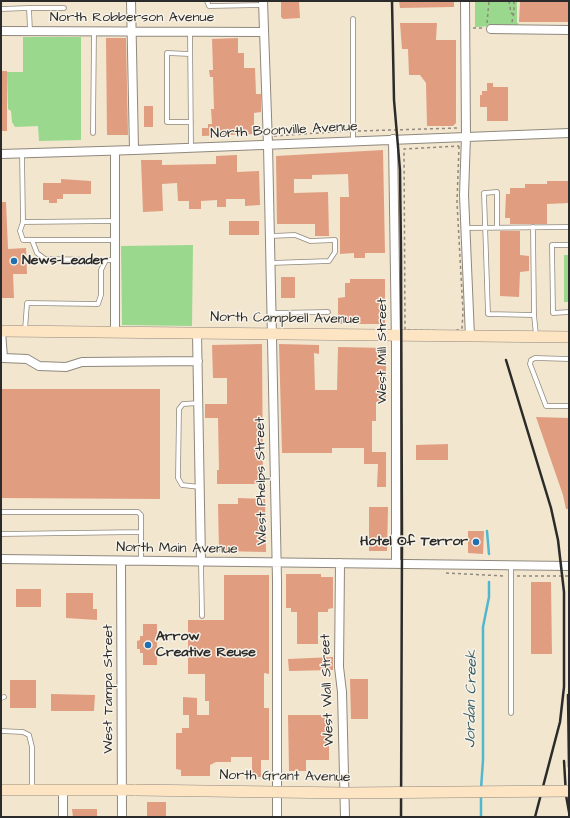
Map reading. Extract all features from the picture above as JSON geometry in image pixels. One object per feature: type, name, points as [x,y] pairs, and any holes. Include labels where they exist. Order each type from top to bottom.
[{"type":"main road","name":"North Campbell Avenue","points":[[1,331],[569,337]]},
{"type":"main road","name":"North Grant Avenue","points":[[1,790],[346,793],[569,791]]},
{"type":"street","points":[[131,1],[134,150]]},
{"type":"street","points":[[465,1],[465,228],[470,337]]},
{"type":"street","name":"West Phelps Street","points":[[263,3],[273,334],[277,817]]},
{"type":"street","points":[[489,26],[569,30]]},
{"type":"street","name":"North Robberson Avenue","points":[[1,31],[264,32]]},
{"type":"street","name":"North Boonville Avenue","points":[[1,154],[115,151],[569,133]]},
{"type":"street","name":"West Mill Street","points":[[393,139],[396,336],[396,563]]},
{"type":"street","points":[[115,151],[115,240],[110,260],[115,332]]},
{"type":"street","points":[[1,331],[3,358],[27,359],[39,366],[66,368],[82,362],[198,361]]},
{"type":"street","points":[[197,333],[200,562]]},
{"type":"street","name":"North Main Avenue","points":[[1,559],[569,566]]},
{"type":"street","name":"West Tampa Street","points":[[121,561],[122,817]]},
{"type":"street","name":"West Wall Street","points":[[340,563],[339,667],[342,692],[345,817]]},
{"type":"street","points":[[63,790],[63,817]]},
{"type":"lane","points":[[207,1],[209,6],[239,3],[263,3]]},
{"type":"lane","points":[[29,8],[30,30]]},
{"type":"lane","points":[[1,9],[64,8]]},
{"type":"lane","points":[[353,20],[353,141]]},
{"type":"lane","points":[[93,133],[94,31]]},
{"type":"lane","points":[[190,31],[192,148]]},
{"type":"lane","points":[[190,54],[167,53],[167,92],[168,122],[191,122]]},
{"type":"lane","points":[[22,153],[23,222],[20,231],[23,240],[115,240]]},
{"type":"lane","points":[[497,227],[497,192],[484,193],[488,314],[534,315]]},
{"type":"lane","points":[[23,222],[115,221]]},
{"type":"lane","points":[[533,227],[534,315],[536,337]]},
{"type":"lane","points":[[465,228],[569,227]]},
{"type":"lane","points":[[270,236],[295,235],[310,241],[335,240],[335,252],[329,261],[271,263]]},
{"type":"lane","points":[[32,240],[37,253],[45,259],[110,260]]},
{"type":"lane","points":[[569,244],[552,245],[553,313],[569,312]]},
{"type":"lane","points":[[25,331],[27,303],[98,304],[101,295],[101,270],[110,260]]},
{"type":"lane","points":[[272,313],[328,312]]},
{"type":"lane","points":[[569,359],[535,358],[531,360],[530,364],[546,406],[569,406]]},
{"type":"lane","points":[[199,403],[184,404],[179,410],[178,478],[182,485],[200,487]]},
{"type":"lane","points":[[1,512],[138,512],[141,515],[141,561]]},
{"type":"lane","points":[[1,534],[141,532]]},
{"type":"lane","points":[[200,562],[202,616]]},
{"type":"lane","points":[[511,565],[511,713]]},
{"type":"lane","points":[[1,731],[23,732],[29,735],[32,747],[32,790]]},
{"type":"path","points":[[489,1],[489,26]]},
{"type":"path","points":[[509,1],[511,13],[513,14],[514,1]]},
{"type":"path","points":[[473,28],[481,28]]},
{"type":"path","points":[[274,136],[397,128],[459,128]]},
{"type":"path","points":[[459,146],[457,202],[463,312],[462,328],[455,331],[405,330],[405,252],[404,149],[459,146]]},
{"type":"path","points":[[444,564],[446,574],[569,576]]},
{"type":"green space","points":[[475,1],[517,1],[517,22],[519,25],[475,27]]},
{"type":"green space","points":[[23,37],[81,37],[81,140],[39,141],[38,126],[15,127],[12,122],[11,111],[8,109],[7,72],[23,72]]},
{"type":"green space","points":[[193,245],[192,326],[122,325],[121,246]]},
{"type":"green space","points":[[564,255],[569,255],[569,302],[564,302]]},
{"type":"building","points":[[281,1],[299,1],[300,18],[283,19],[281,17]]},
{"type":"building","points":[[399,1],[454,1],[454,7],[400,8]]},
{"type":"building","points":[[520,1],[569,1],[569,22],[519,22]]},
{"type":"building","points":[[400,23],[437,23],[436,40],[456,40],[456,123],[453,126],[427,126],[426,83],[420,75],[409,75],[408,49],[402,49]]},
{"type":"building","points":[[106,38],[126,38],[128,135],[107,135]]},
{"type":"building","points":[[238,38],[238,53],[244,53],[244,68],[255,68],[256,94],[261,94],[261,112],[254,113],[254,134],[202,136],[202,128],[208,128],[208,124],[212,124],[211,109],[214,109],[213,77],[210,77],[209,70],[213,70],[212,39]]},
{"type":"building","points":[[1,71],[7,71],[7,131],[1,131]]},
{"type":"building","points":[[487,83],[493,83],[493,87],[508,87],[508,121],[487,121],[487,107],[480,107],[480,95],[482,95],[482,91],[487,91]]},
{"type":"building","points":[[144,106],[153,106],[153,127],[144,127]]},
{"type":"building","points":[[383,150],[385,253],[365,253],[365,258],[354,258],[354,253],[340,254],[340,197],[349,197],[348,174],[312,175],[312,179],[294,179],[294,193],[328,192],[329,236],[315,236],[315,224],[277,224],[276,156]]},
{"type":"building","points":[[237,155],[237,172],[259,171],[260,205],[245,206],[245,199],[226,199],[226,207],[217,207],[217,200],[201,201],[201,209],[189,209],[189,201],[178,201],[177,183],[162,184],[163,211],[143,212],[141,160],[162,160],[162,165],[216,164],[216,156]]},
{"type":"building","points":[[61,179],[91,181],[91,194],[63,194],[63,199],[57,199],[57,203],[49,203],[49,200],[43,200],[43,183],[61,183]]},
{"type":"building","points":[[547,181],[569,181],[569,203],[547,204],[547,224],[510,224],[510,218],[505,218],[506,194],[510,194],[510,188],[525,188],[525,184],[547,184]]},
{"type":"building","name":"News-Leader","points":[[1,202],[6,202],[8,249],[26,248],[27,274],[13,274],[14,298],[1,298]]},
{"type":"building","points":[[229,221],[259,221],[259,235],[229,235]]},
{"type":"building","points":[[500,231],[520,231],[520,255],[529,256],[529,271],[520,272],[519,297],[500,296]]},
{"type":"building","points":[[281,277],[295,277],[295,298],[281,298]]},
{"type":"building","points":[[350,279],[385,279],[385,324],[338,324],[338,298],[345,297],[345,283],[350,283]]},
{"type":"building","points":[[262,344],[263,484],[217,484],[217,470],[219,470],[218,418],[205,418],[205,404],[227,404],[227,378],[213,378],[212,345]]},
{"type":"building","points":[[279,344],[319,345],[319,354],[314,353],[315,390],[337,390],[338,347],[386,348],[386,402],[376,402],[376,421],[372,421],[372,452],[386,452],[386,487],[377,487],[378,464],[364,464],[364,448],[332,448],[332,453],[282,453]]},
{"type":"building","points":[[1,389],[160,389],[160,499],[1,498]]},
{"type":"building","points":[[536,417],[569,418],[569,509],[566,509],[563,495]]},
{"type":"building","points":[[448,444],[448,460],[416,460],[416,445]]},
{"type":"building","points":[[238,498],[265,499],[266,552],[219,551],[218,504],[238,504]]},
{"type":"building","points":[[369,507],[388,507],[387,551],[369,551]]},
{"type":"building","name":"Hotel Of Terror","points":[[468,531],[484,531],[483,554],[468,553]]},
{"type":"building","points":[[286,574],[321,574],[321,577],[333,577],[333,608],[328,609],[328,612],[318,612],[318,644],[297,644],[297,612],[291,612],[291,608],[286,608]]},
{"type":"building","points":[[224,575],[269,575],[269,674],[264,673],[264,708],[269,708],[269,760],[261,760],[261,777],[252,777],[252,757],[231,757],[231,762],[216,762],[210,765],[210,776],[181,776],[181,770],[176,769],[176,733],[182,733],[182,728],[189,728],[189,715],[183,715],[183,697],[197,698],[197,715],[209,715],[209,701],[205,701],[205,674],[188,674],[188,620],[224,620]]},
{"type":"building","points":[[531,582],[551,582],[552,654],[531,654]]},
{"type":"building","points":[[16,589],[41,589],[41,607],[16,607]]},
{"type":"building","points":[[66,593],[93,593],[93,609],[97,609],[97,620],[66,618]]},
{"type":"building","points":[[143,624],[157,624],[157,665],[143,665],[143,653],[140,653],[140,649],[137,649],[137,641],[140,640],[140,636],[143,636]]},
{"type":"building","points":[[333,657],[333,670],[289,671],[288,659]]},
{"type":"building","points":[[350,679],[368,679],[368,719],[351,719]]},
{"type":"building","points":[[10,680],[36,680],[36,708],[10,708]]},
{"type":"building","points":[[51,694],[95,695],[94,711],[51,711]]},
{"type":"building","points":[[288,715],[329,715],[329,760],[306,760],[306,771],[289,771]]},
{"type":"building","points":[[147,802],[166,802],[166,817],[147,817]]},
{"type":"building","points":[[72,809],[97,809],[97,817],[73,817]]},
{"type":"waterway","name":"Jordan Creek","points":[[487,531],[489,554]]},
{"type":"waterway","name":"Jordan Creek","points":[[481,789],[483,760],[483,627],[489,597],[489,582]]},
{"type":"waterway","name":"Jordan Creek","points":[[481,794],[481,817]]},
{"type":"railway","points":[[392,1],[394,100],[400,170],[401,252],[401,817]]},
{"type":"railway","points":[[506,360],[551,508],[558,540],[564,592],[564,687],[560,722],[535,817]]},
{"type":"railway","points":[[568,695],[569,767]]},
{"type":"railway","points":[[564,761],[566,795],[569,812]]},
{"type":"place","name":"News-Leader","points":[[14,261]]},
{"type":"place","name":"Hotel Of Terror","points":[[476,542]]},
{"type":"place","name":"Arrow Creative Reuse","points":[[148,645]]}]
